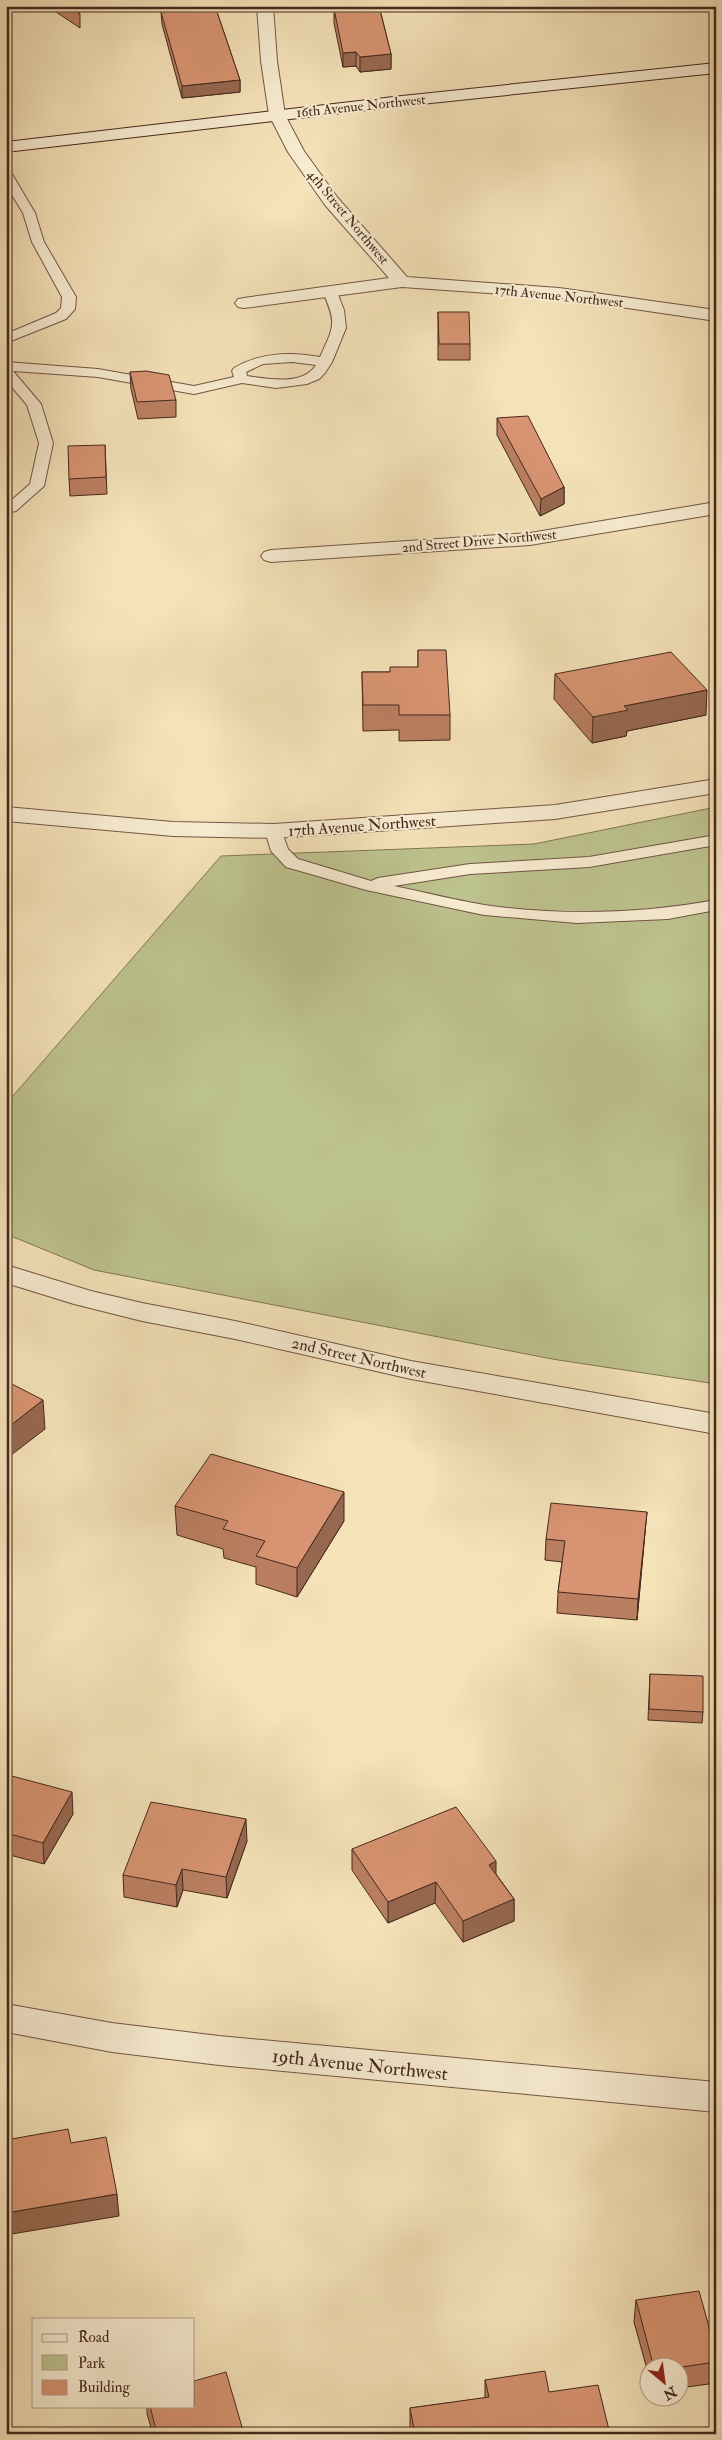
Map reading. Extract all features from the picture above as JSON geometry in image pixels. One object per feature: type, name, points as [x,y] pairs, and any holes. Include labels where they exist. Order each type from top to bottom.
[{"type":"street","name":"4th Street Northwest","points":[[265,6],[268,61],[277,115],[296,152],[331,200],[402,282]]},
{"type":"street","name":"16th Avenue Northwest","points":[[6,147],[277,115],[716,68]]},
{"type":"street","name":"17th Avenue Northwest","points":[[244,303],[402,282],[559,293],[716,316]]},
{"type":"street","name":"2nd Street Drive Northwest","points":[[271,556],[530,539],[716,508]]},
{"type":"street","name":"17th Avenue Northwest","points":[[6,814],[72,818],[173,828],[274,831],[555,812],[609,805],[716,786]]},
{"type":"street","name":"2nd Street Northwest","points":[[6,1274],[84,1298],[142,1312],[235,1330],[411,1370],[716,1424]]},
{"type":"street","name":"19th Avenue Northwest","points":[[6,2018],[54,2029],[161,2044],[475,2078],[716,2097]]},
{"type":"lane","points":[[6,174],[29,213],[38,242],[69,297],[68,309],[61,316],[6,339]]},
{"type":"lane","points":[[6,366],[98,373],[194,390],[219,386],[241,379],[282,384],[311,378],[325,362],[340,321],[330,292]]},
{"type":"lane","points":[[241,379],[239,371],[249,364],[280,358],[301,358],[325,362]]},
{"type":"lane","points":[[6,371],[34,404],[46,443],[37,486],[11,508],[6,509]]},
{"type":"lane","points":[[274,831],[280,851],[284,857],[292,862],[366,885],[484,910],[577,918],[668,914],[716,905]]},
{"type":"lane","points":[[366,885],[470,869],[590,862],[716,840]]},
{"type":"green space","points":[[716,807],[716,1384],[552,1359],[94,1270],[6,1234],[6,1104],[221,856],[534,844]]},
{"type":"building","points":[[68,6],[75,6],[80,14]]},
{"type":"building","points":[[164,6],[215,6],[240,80],[182,86],[161,12],[165,12]]},
{"type":"building","points":[[337,6],[379,6],[391,54],[360,57],[356,52],[343,53],[334,9],[338,9]]},
{"type":"building","points":[[438,312],[469,312],[470,344],[439,344]]},
{"type":"building","points":[[146,371],[169,375],[176,400],[137,402],[130,372]]},
{"type":"building","points":[[528,416],[564,487],[541,499],[497,418]]},
{"type":"building","points":[[105,445],[106,477],[69,479],[68,446]]},
{"type":"building","points":[[418,650],[446,650],[450,715],[399,715],[399,705],[363,705],[362,672],[390,672],[390,667],[418,667]]},
{"type":"building","points":[[671,652],[707,690],[624,706],[628,710],[593,717],[555,674]]},
{"type":"building","points":[[6,1381],[43,1400],[6,1429]]},
{"type":"building","points":[[211,1454],[344,1492],[297,1568],[256,1556],[265,1541],[223,1529],[228,1521],[175,1506]]},
{"type":"building","points":[[551,1503],[647,1512],[638,1599],[558,1592],[565,1541],[546,1539]]},
{"type":"building","points":[[650,1674],[703,1676],[703,1712],[649,1709]]},
{"type":"building","points":[[8,1775],[72,1792],[43,1843],[6,1833],[6,1778]]},
{"type":"building","points":[[151,1802],[246,1819],[226,1877],[182,1869],[176,1885],[123,1875]]},
{"type":"building","points":[[456,1807],[496,1861],[489,1865],[514,1899],[463,1921],[436,1882],[388,1902],[352,1849]]},
{"type":"building","points":[[68,2129],[71,2143],[106,2137],[117,2194],[6,2213],[6,2140]]},
{"type":"building","points":[[699,2291],[716,2352],[716,2362],[690,2366],[690,2358],[651,2358],[636,2300]]},
{"type":"building","points":[[545,2371],[549,2392],[598,2385],[610,2434],[415,2434],[410,2408],[489,2397],[485,2380]]},
{"type":"building","points":[[226,2372],[244,2434],[157,2434],[150,2408],[195,2408],[195,2381]]}]
